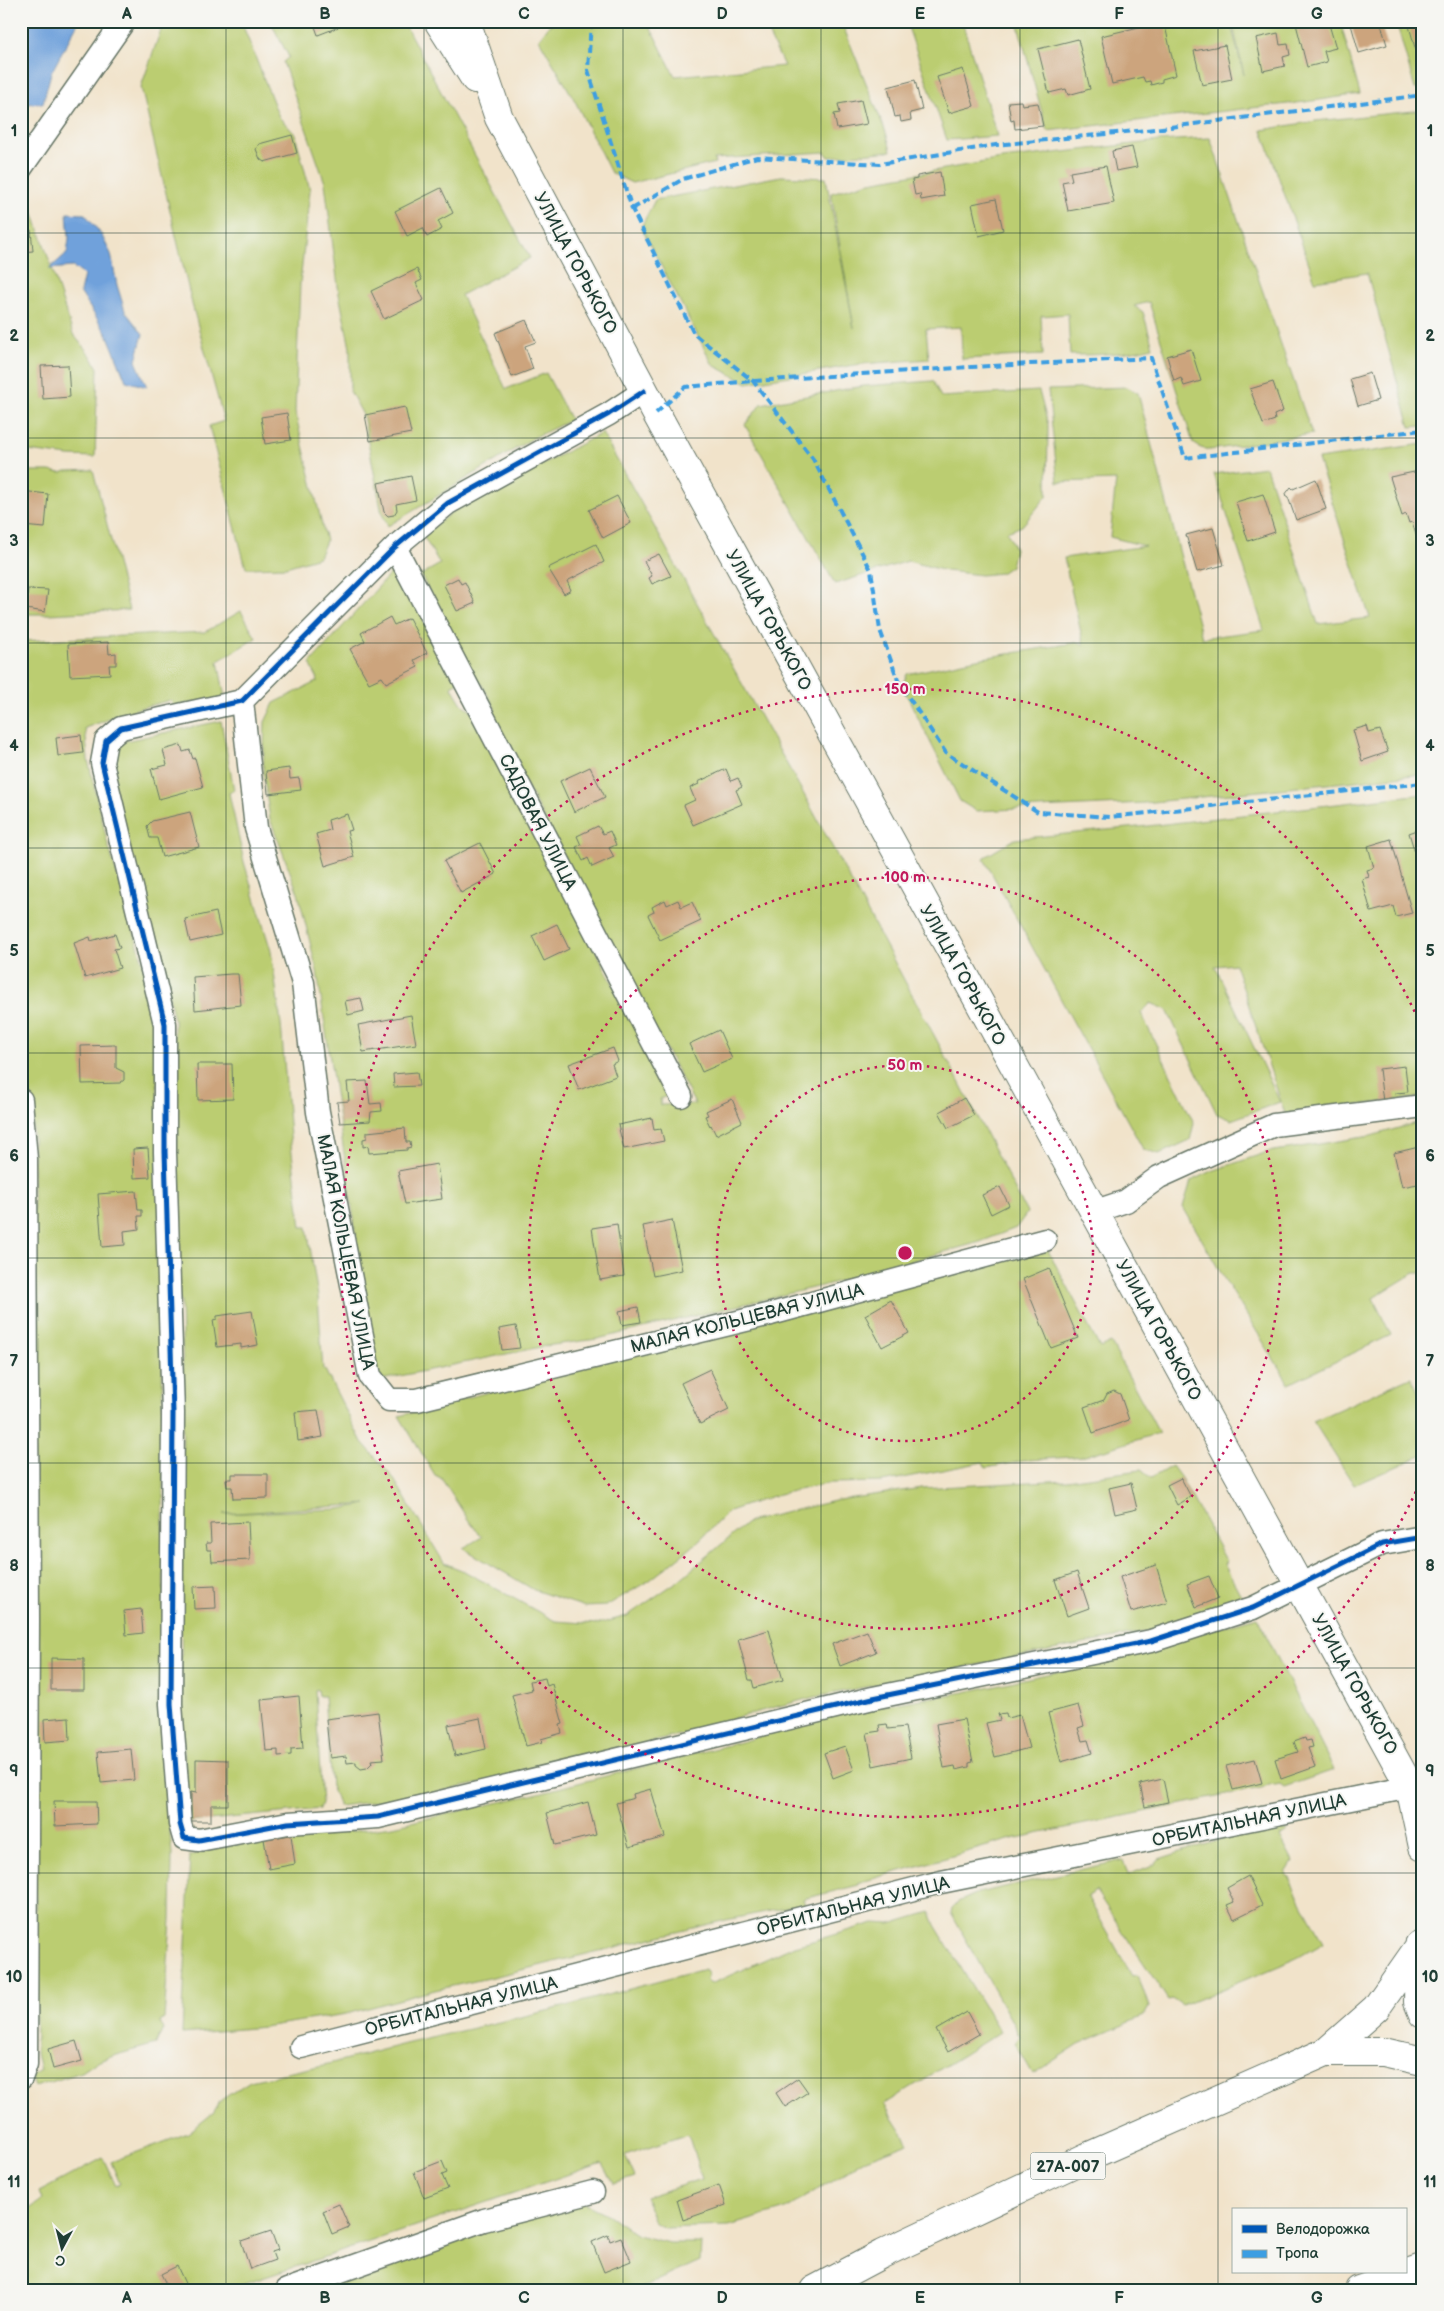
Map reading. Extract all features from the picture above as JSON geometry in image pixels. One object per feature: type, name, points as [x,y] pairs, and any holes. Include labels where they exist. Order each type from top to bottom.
[{"type":"main road","points":[[438,21],[499,118]]},
{"type":"main road","name":"УЛИЦА ГОРЬКОГО","points":[[466,21],[499,118],[644,391],[1093,1212],[1417,1792],[1423,1847]]},
{"type":"main road","points":[[1420,1940],[1418,2002],[1423,2014]]},
{"type":"main road","name":"27А-007","points":[[814,2290],[882,2254],[1087,2156],[1326,2052],[1376,2008],[1420,1940]]},
{"type":"main road","name":"27А-007","points":[[1326,2052],[1382,2052],[1423,2061]]},
{"type":"main road","points":[[1406,2274],[1423,2268]]},
{"type":"main road","points":[[1360,2290],[1406,2274]]},
{"type":"street","points":[[21,168],[124,21]]},
{"type":"street","points":[[644,391],[609,414],[448,503],[395,547],[242,701],[121,728],[106,741],[102,763],[165,1024],[165,1152],[172,1412],[171,1704],[180,1824],[184,1838],[199,1840],[288,1822],[378,1817],[873,1698],[1150,1641],[1253,1608],[1382,1544],[1423,1537]]},
{"type":"street","name":"САДОВАЯ УЛИЦА","points":[[395,547],[681,1096]]},
{"type":"street","name":"МАЛАЯ КОЛЬЦЕВАЯ УЛИЦА","points":[[242,701],[256,828],[303,982],[318,1112],[370,1376],[389,1400],[417,1400],[761,1317],[1045,1240]]},
{"type":"street","points":[[21,1100],[26,1160],[28,1610],[26,2064],[21,2078]]},
{"type":"street","points":[[1093,1212],[1126,1201],[1159,1177],[1274,1125],[1423,1106]]},
{"type":"street","name":"ОРБИТАЛЬНАЯ УЛИЦА","points":[[301,2047],[941,1882],[1417,1792]]},
{"type":"street","points":[[287,2290],[484,2220],[593,2192]]},
{"type":"green space","points":[[164,21],[241,21],[279,117],[295,134],[310,190],[300,284],[295,412],[326,541],[319,557],[286,567],[246,568],[209,426],[224,421],[192,304],[141,87]]},
{"type":"green space","points":[[270,21],[403,21],[530,258],[461,295],[506,389],[546,373],[571,420],[535,437],[388,526],[382,514],[363,415],[350,391],[350,348],[339,294],[325,183],[283,62],[289,57]]},
{"type":"green space","points":[[575,21],[647,21],[675,76],[784,66],[762,21],[841,21],[887,135],[891,151],[829,157],[825,152],[714,159],[715,163],[632,183],[611,173],[575,101],[539,39],[550,24]]},
{"type":"green space","points":[[906,21],[962,21],[997,136],[947,140]]},
{"type":"green space","points":[[1017,21],[1230,21],[1244,75],[1232,21],[1340,21],[1360,94],[1047,131]]},
{"type":"green space","points":[[1396,21],[1423,21],[1423,88],[1415,89]]},
{"type":"green space","points":[[1423,110],[1423,263],[1418,264],[1423,281],[1423,426],[1410,427],[1367,273],[1315,281],[1262,130],[1316,121]]},
{"type":"green space","points":[[1210,138],[1312,434],[1210,450],[1201,448],[1193,443],[1149,302],[1134,306],[1143,312],[1153,347],[1112,354],[1070,355],[1068,314],[1041,316],[1043,355],[962,359],[961,327],[926,329],[929,359],[861,364],[747,383],[713,365],[641,227],[655,200],[781,176],[826,178],[854,328],[831,193],[870,182],[1002,159],[1160,141]]},
{"type":"green space","points":[[25,186],[73,334],[98,368],[95,457],[28,451],[21,335],[21,192]]},
{"type":"green space","points":[[933,381],[941,397],[1039,391],[1048,425],[1047,496],[1022,526],[1007,532],[1015,549],[1011,566],[1001,573],[981,575],[946,571],[908,561],[835,584],[745,425],[761,404],[864,386]]},
{"type":"green space","points":[[1127,387],[1138,393],[1202,638],[1264,630],[1214,474],[1266,467],[1318,624],[1370,618],[1318,459],[1423,444],[1423,774],[1144,803],[976,811],[960,801],[902,686],[907,674],[977,659],[1080,642],[1084,646],[1064,558],[1145,546],[1110,537],[1116,480],[1058,482],[1048,390]]},
{"type":"green space","points":[[602,433],[807,800],[955,1074],[1027,1213],[1016,1228],[980,1242],[825,1285],[597,1339],[545,1346],[376,1381],[373,1373],[356,1234],[317,971],[298,893],[270,819],[263,772],[265,722],[274,703],[318,681],[310,663],[397,566],[458,682],[451,686],[462,704],[476,715],[662,1080],[667,1096],[660,1099],[661,1105],[695,1104],[493,722],[495,708],[481,683],[479,681],[474,684],[421,575],[440,564],[423,536],[453,511]]},
{"type":"green space","points":[[93,470],[129,610],[21,614],[21,471],[61,473],[66,471]]},
{"type":"green space","points":[[241,611],[256,638],[218,661],[225,698],[173,706],[171,700],[140,708],[85,728],[88,760],[107,841],[156,1006],[162,1334],[165,1780],[172,1854],[171,1919],[164,2019],[160,2022],[163,2029],[156,2044],[116,2055],[95,2063],[82,2072],[35,2087],[31,2076],[40,2070],[36,2052],[33,1114],[28,1070],[21,1068],[21,641],[205,632]]},
{"type":"green space","points":[[221,721],[234,790],[229,793],[244,862],[271,951],[281,1024],[290,1136],[301,1227],[307,1227],[318,1297],[323,1370],[325,1370],[362,1442],[392,1476],[444,1563],[464,1571],[555,1621],[598,1624],[627,1616],[678,1581],[748,1522],[838,1500],[922,1488],[1067,1480],[1141,1470],[1151,1478],[1172,1466],[1181,1478],[1227,1562],[1224,1564],[1244,1601],[1154,1630],[810,1698],[731,1719],[731,1722],[523,1775],[412,1797],[339,1806],[331,1786],[324,1696],[319,1696],[318,1690],[315,1691],[322,1804],[320,1809],[189,1822],[181,1709],[183,1374],[181,1300],[178,1300],[174,1020],[163,967],[140,901],[110,765],[114,748],[120,742]],"holes":[[[367,1504],[339,1509],[223,1514]]]},
{"type":"green space","points":[[1423,794],[1423,1097],[1285,1114],[1235,964],[1215,966],[1280,1102],[1231,1120],[1217,1114],[1167,1010],[1151,1003],[1141,1013],[1194,1123],[1190,1140],[1159,1154],[1143,1149],[984,859],[985,857],[1015,839],[1148,826]]},
{"type":"green space","points":[[1423,1121],[1423,1273],[1414,1273],[1373,1298],[1391,1335],[1289,1384],[1183,1207],[1191,1181],[1209,1172],[1268,1152],[1371,1136]]},
{"type":"green space","points":[[1044,1243],[1100,1348],[1111,1343],[1159,1433],[1085,1456],[1029,1460],[986,1468],[983,1462],[882,1482],[831,1483],[779,1494],[729,1511],[692,1547],[650,1580],[606,1606],[585,1607],[534,1590],[463,1548],[482,1537],[469,1521],[441,1478],[435,1475],[399,1416]]},
{"type":"green space","points":[[1411,1377],[1423,1401],[1423,1455],[1354,1485],[1313,1421]]},
{"type":"green space","points":[[1257,1617],[1334,1770],[1284,1787],[1280,1784],[1012,1839],[858,1883],[859,1885],[803,1899],[805,1904],[726,1920],[435,1990],[346,2014],[264,2027],[182,2034],[190,1855],[253,1840],[303,1832],[354,1831],[393,1826],[527,1796],[744,1741],[836,1713],[965,1692],[1078,1667]]},
{"type":"green space","points":[[1287,1830],[1280,1837],[1293,1862],[1286,1873],[1323,1943],[1297,1958],[1182,2006],[1172,1999],[1168,2000],[1096,1891],[1087,1896],[1132,1976],[1138,1975],[1149,2007],[1144,2016],[1079,2044],[1033,2074],[1015,2043],[1020,2036],[951,1913],[952,1908],[958,1902],[978,1893],[1123,1860],[1128,1875],[1155,1864],[1159,1859],[1196,1847],[1246,1833]]},
{"type":"green space","points":[[930,1912],[935,1925],[1000,2032],[884,2104],[909,2143],[866,2159],[786,2209],[729,2226],[664,2228],[654,2222],[645,2197],[702,2179],[688,2134],[625,2155],[635,2177],[613,2184],[602,2163],[227,2290],[21,2290],[21,2215],[42,2200],[39,2192],[103,2158],[116,2186],[120,2184],[111,2162],[188,2133],[213,2113],[221,2100],[250,2081],[555,2009],[705,1969],[708,1974],[707,1981],[711,1984],[792,1947],[874,1923],[890,1924]]},
{"type":"green space","points":[[578,2200],[608,2215],[637,2235],[670,2243],[701,2243],[700,2261],[636,2290],[304,2290]]},
{"type":"water","points":[[21,21],[79,21],[51,73],[43,103],[26,104],[21,98]]},
{"type":"water","points":[[67,213],[85,214],[101,234],[111,254],[117,285],[125,311],[143,334],[136,361],[147,387],[126,381],[108,336],[80,292],[84,275],[73,267],[49,269],[67,253],[69,238]]},
{"type":"building","points":[[313,21],[354,21],[318,35]]},
{"type":"building","points":[[1164,21],[1176,75],[1151,85],[1150,81],[1145,82],[1143,77],[1112,84],[1101,36]]},
{"type":"building","points":[[1308,21],[1328,21],[1336,48],[1324,51],[1327,62],[1307,67],[1296,24]]},
{"type":"building","points":[[1350,21],[1380,21],[1387,45],[1359,53]]},
{"type":"building","points":[[1423,22],[1423,49],[1416,51],[1409,26]]},
{"type":"building","points":[[1278,33],[1280,45],[1288,44],[1290,55],[1283,57],[1285,66],[1263,71],[1256,38]]},
{"type":"building","points":[[1078,39],[1090,89],[1068,95],[1066,89],[1049,93],[1038,49]]},
{"type":"building","points":[[1225,45],[1232,79],[1202,85],[1194,51]]},
{"type":"building","points":[[963,69],[974,106],[949,113],[937,77]]},
{"type":"building","points":[[915,80],[922,110],[910,113],[911,120],[901,122],[900,116],[895,117],[888,87]]},
{"type":"building","points":[[861,100],[867,124],[837,129],[834,114],[840,113],[838,104]]},
{"type":"building","points":[[1021,101],[1022,105],[1038,103],[1043,126],[1015,129],[1014,120],[1011,121],[1008,102]]},
{"type":"building","points":[[292,135],[297,153],[264,162],[260,159],[256,149],[259,144]]},
{"type":"building","points":[[1132,147],[1137,167],[1116,171],[1112,151]]},
{"type":"building","points":[[1106,166],[1114,203],[1068,211],[1062,182],[1072,180],[1070,172]]},
{"type":"building","points":[[940,172],[944,196],[921,200],[920,194],[915,195],[912,180],[917,179],[917,176]]},
{"type":"building","points":[[441,188],[453,213],[438,221],[442,229],[427,237],[423,228],[407,236],[395,211]]},
{"type":"building","points":[[996,199],[1003,230],[979,236],[972,204]]},
{"type":"building","points":[[31,230],[33,251],[21,252],[21,231]]},
{"type":"building","points":[[417,269],[422,280],[416,283],[424,300],[384,319],[371,291]]},
{"type":"building","points":[[526,320],[536,342],[525,346],[533,369],[512,377],[495,333]]},
{"type":"building","points":[[1191,349],[1201,381],[1184,386],[1181,378],[1174,381],[1167,356]]},
{"type":"building","points":[[68,365],[70,397],[43,399],[41,366]]},
{"type":"building","points":[[1370,373],[1378,400],[1358,406],[1350,379]]},
{"type":"building","points":[[1273,382],[1283,411],[1274,415],[1275,420],[1263,424],[1250,389]]},
{"type":"building","points":[[405,407],[411,433],[370,441],[365,415]]},
{"type":"building","points":[[287,413],[291,440],[265,444],[261,417]]},
{"type":"building","points":[[1419,471],[1423,484],[1423,543],[1419,544],[1412,522],[1409,523],[1406,514],[1402,516],[1390,477]]},
{"type":"building","points":[[411,476],[416,500],[396,504],[397,510],[394,515],[388,516],[384,512],[378,483]]},
{"type":"building","points":[[1316,479],[1326,509],[1296,520],[1288,497],[1285,495],[1291,487],[1293,489]]},
{"type":"building","points":[[21,491],[48,494],[45,528],[21,526]]},
{"type":"building","points":[[1263,494],[1275,532],[1248,541],[1236,502]]},
{"type":"building","points":[[617,496],[631,523],[603,538],[589,510]]},
{"type":"building","points":[[1213,528],[1224,565],[1197,572],[1186,535]]},
{"type":"building","points":[[596,544],[604,562],[567,581],[571,590],[564,594],[548,568]]},
{"type":"building","points":[[659,554],[671,576],[652,584],[649,578],[652,576],[644,561]]},
{"type":"building","points":[[458,578],[461,584],[465,582],[475,603],[457,611],[444,585]]},
{"type":"building","points":[[28,589],[48,590],[45,612],[26,609]]},
{"type":"building","points":[[390,617],[394,625],[409,618],[427,653],[414,660],[418,667],[386,683],[382,677],[369,683],[350,649],[365,641],[361,633]]},
{"type":"building","points":[[108,642],[109,654],[116,653],[116,665],[109,665],[110,674],[70,676],[68,644]]},
{"type":"building","points":[[1367,726],[1369,733],[1380,730],[1388,752],[1362,761],[1353,730]]},
{"type":"building","points":[[81,735],[83,753],[58,756],[56,738]]},
{"type":"building","points":[[181,745],[183,752],[190,750],[193,759],[195,758],[203,787],[159,799],[151,769],[167,765],[163,750]]},
{"type":"building","points":[[590,767],[605,797],[574,812],[560,781]]},
{"type":"building","points":[[289,768],[290,779],[299,778],[301,790],[268,794],[266,771]]},
{"type":"building","points":[[726,769],[731,781],[738,778],[742,787],[736,790],[742,804],[693,825],[684,805],[695,800],[690,788],[699,784],[698,782]]},
{"type":"building","points":[[190,812],[199,847],[162,857],[157,838],[150,838],[147,826],[152,821]]},
{"type":"building","points":[[347,814],[352,830],[347,831],[354,857],[325,866],[316,834],[330,830],[328,820]]},
{"type":"building","points":[[598,826],[603,834],[610,831],[616,845],[609,848],[614,857],[592,867],[588,858],[583,861],[576,847],[581,845],[577,836]]},
{"type":"building","points":[[1423,828],[1423,857],[1417,859],[1409,833]]},
{"type":"building","points":[[1391,839],[1412,913],[1396,917],[1393,906],[1371,912],[1362,879],[1369,877],[1367,870],[1374,868],[1368,846]]},
{"type":"building","points":[[480,843],[496,874],[461,893],[444,861]]},
{"type":"building","points":[[665,900],[667,905],[678,900],[681,907],[692,902],[701,921],[660,940],[648,915],[654,912],[652,907]]},
{"type":"building","points":[[216,912],[221,935],[190,942],[185,919]]},
{"type":"building","points":[[557,924],[569,949],[544,961],[532,936]]},
{"type":"building","points":[[115,934],[120,948],[114,949],[120,968],[85,978],[74,943],[90,937],[91,941]]},
{"type":"building","points":[[238,974],[241,1005],[195,1010],[193,977]]},
{"type":"building","points":[[361,998],[364,1011],[348,1015],[345,1001]]},
{"type":"building","points":[[411,1015],[416,1044],[363,1052],[358,1025]]},
{"type":"building","points":[[719,1030],[732,1059],[702,1072],[689,1044]]},
{"type":"building","points":[[116,1045],[116,1068],[124,1072],[124,1080],[120,1083],[82,1084],[81,1046]]},
{"type":"building","points":[[613,1048],[618,1061],[612,1064],[616,1076],[579,1090],[569,1064]]},
{"type":"building","points":[[197,1064],[232,1064],[233,1099],[198,1100]]},
{"type":"building","points":[[1405,1066],[1408,1092],[1395,1093],[1396,1100],[1383,1102],[1379,1069]]},
{"type":"building","points":[[417,1072],[419,1086],[394,1087],[393,1074]]},
{"type":"building","points":[[367,1081],[370,1104],[381,1103],[382,1111],[371,1112],[370,1121],[340,1123],[337,1102],[349,1101],[347,1082]]},
{"type":"building","points":[[964,1098],[974,1115],[948,1128],[939,1112]]},
{"type":"building","points":[[732,1099],[742,1122],[716,1135],[705,1116],[708,1115],[706,1111]]},
{"type":"building","points":[[652,1118],[654,1130],[661,1129],[664,1141],[624,1149],[618,1125]]},
{"type":"building","points":[[405,1128],[406,1142],[410,1142],[411,1147],[407,1148],[407,1150],[369,1153],[368,1146],[363,1147],[363,1139],[367,1138],[367,1132]]},
{"type":"building","points":[[1423,1146],[1423,1183],[1402,1187],[1394,1153]]},
{"type":"building","points":[[148,1148],[150,1177],[134,1178],[133,1149]]},
{"type":"building","points":[[437,1164],[442,1199],[405,1204],[398,1171]]},
{"type":"building","points":[[1000,1187],[1009,1205],[991,1214],[982,1195]]},
{"type":"building","points":[[136,1191],[138,1210],[142,1210],[142,1216],[138,1216],[139,1229],[124,1231],[125,1245],[102,1247],[98,1194]]},
{"type":"building","points":[[672,1220],[682,1270],[653,1276],[643,1226]]},
{"type":"building","points":[[617,1224],[624,1276],[600,1280],[592,1228]]},
{"type":"building","points":[[1049,1268],[1078,1338],[1051,1348],[1023,1279]]},
{"type":"building","points":[[891,1300],[909,1333],[882,1347],[865,1315]]},
{"type":"building","points":[[638,1307],[641,1322],[622,1325],[619,1311]]},
{"type":"building","points":[[252,1311],[258,1345],[241,1348],[241,1344],[217,1347],[213,1320],[217,1319],[217,1316]]},
{"type":"building","points":[[516,1326],[520,1348],[502,1350],[499,1329]]},
{"type":"building","points":[[710,1369],[729,1410],[700,1424],[681,1383]]},
{"type":"building","points":[[1114,1391],[1120,1394],[1129,1420],[1093,1433],[1084,1407],[1104,1400],[1107,1394]]},
{"type":"building","points":[[318,1410],[323,1437],[298,1441],[295,1412]]},
{"type":"building","points":[[232,1474],[268,1474],[268,1498],[233,1499],[232,1487],[227,1487],[226,1479],[232,1479]]},
{"type":"building","points":[[1181,1478],[1191,1497],[1177,1505],[1167,1485]]},
{"type":"building","points":[[1131,1483],[1137,1509],[1115,1514],[1109,1488]]},
{"type":"building","points":[[248,1522],[250,1560],[212,1562],[211,1550],[207,1550],[206,1543],[211,1543],[210,1524]]},
{"type":"building","points":[[1156,1565],[1167,1602],[1131,1612],[1120,1577]]},
{"type":"building","points":[[1077,1572],[1089,1608],[1067,1616],[1055,1580]]},
{"type":"building","points":[[1209,1576],[1218,1598],[1196,1607],[1187,1584]]},
{"type":"building","points":[[215,1586],[216,1608],[194,1609],[193,1587]]},
{"type":"building","points":[[141,1609],[143,1633],[126,1635],[124,1611]]},
{"type":"building","points":[[769,1630],[783,1680],[754,1688],[752,1680],[749,1680],[738,1639]]},
{"type":"building","points":[[867,1631],[876,1652],[840,1666],[832,1644]]},
{"type":"building","points":[[51,1658],[84,1659],[84,1690],[51,1690]]},
{"type":"building","points":[[545,1678],[547,1686],[552,1684],[563,1724],[560,1725],[562,1733],[541,1739],[542,1742],[526,1746],[512,1695],[532,1690],[530,1681]]},
{"type":"building","points":[[299,1696],[303,1748],[291,1749],[291,1755],[278,1756],[278,1750],[266,1751],[261,1700]]},
{"type":"building","points":[[1078,1705],[1084,1726],[1078,1728],[1082,1741],[1088,1740],[1092,1753],[1061,1762],[1048,1713]]},
{"type":"building","points":[[378,1712],[384,1759],[371,1760],[372,1763],[367,1768],[361,1769],[356,1765],[356,1762],[347,1763],[346,1756],[330,1758],[326,1719]]},
{"type":"building","points":[[1006,1713],[1007,1718],[1020,1715],[1029,1748],[995,1757],[986,1723],[1000,1720],[998,1714]]},
{"type":"building","points":[[69,1717],[70,1740],[45,1742],[44,1719]]},
{"type":"building","points":[[480,1718],[486,1749],[455,1756],[448,1725]]},
{"type":"building","points":[[964,1719],[973,1762],[969,1763],[969,1767],[956,1770],[955,1766],[944,1768],[936,1724]]},
{"type":"building","points":[[887,1724],[888,1729],[905,1727],[911,1758],[873,1766],[867,1733],[880,1731],[879,1725]]},
{"type":"building","points":[[1305,1738],[1306,1741],[1311,1740],[1313,1747],[1308,1748],[1315,1767],[1281,1779],[1275,1759],[1298,1752],[1294,1742]]},
{"type":"building","points":[[845,1746],[854,1770],[833,1778],[824,1753]]},
{"type":"building","points":[[131,1749],[134,1780],[101,1783],[98,1752]]},
{"type":"building","points":[[196,1759],[228,1760],[228,1805],[211,1805],[211,1821],[191,1821],[191,1792],[196,1793]]},
{"type":"building","points":[[1255,1759],[1262,1783],[1233,1790],[1226,1766]]},
{"type":"building","points":[[1163,1779],[1168,1802],[1145,1807],[1140,1784]]},
{"type":"building","points":[[651,1789],[665,1837],[629,1847],[616,1803],[634,1798],[633,1794]]},
{"type":"building","points":[[54,1801],[96,1801],[97,1824],[55,1826]]},
{"type":"building","points":[[588,1802],[596,1835],[555,1845],[547,1813]]},
{"type":"building","points":[[291,1835],[295,1864],[269,1869],[264,1839]]},
{"type":"building","points":[[1248,1876],[1262,1905],[1234,1919],[1227,1905],[1234,1902],[1227,1888]]},
{"type":"building","points":[[967,2012],[979,2034],[948,2052],[936,2030]]},
{"type":"building","points":[[76,2041],[82,2061],[53,2069],[48,2049]]},
{"type":"building","points":[[798,2078],[808,2092],[785,2107],[776,2093]]},
{"type":"building","points":[[442,2161],[447,2173],[442,2175],[448,2189],[424,2198],[414,2172]]},
{"type":"building","points":[[719,2185],[726,2205],[683,2220],[677,2200]]},
{"type":"building","points":[[339,2204],[349,2227],[332,2234],[323,2211]]},
{"type":"building","points":[[271,2231],[278,2250],[272,2252],[275,2260],[250,2269],[241,2241]]},
{"type":"building","points":[[608,2235],[610,2241],[621,2237],[631,2261],[604,2272],[592,2242]]},
{"type":"building","points":[[177,2266],[188,2290],[169,2290],[161,2274]]},
{"type":"marked path","points":[[591,21],[588,70],[632,209],[694,334],[753,381],[813,459],[871,570],[880,630],[899,683],[946,753],[1038,812],[1110,817],[1423,783]]},
{"type":"marked path","points":[[632,209],[683,179],[757,157],[880,164],[996,145],[1146,130],[1423,95]]},
{"type":"marked path","points":[[656,413],[685,387],[971,367],[1151,358],[1185,458],[1423,430]]},
{"type":"cycle path","points":[[644,391],[609,414],[448,503],[395,547],[242,701],[121,728],[106,741],[102,763],[165,1024],[165,1152],[173,1413],[171,1704],[180,1824],[184,1838],[199,1840],[288,1823],[378,1817],[873,1698],[1151,1641],[1253,1608],[1382,1544],[1423,1537]]}]
